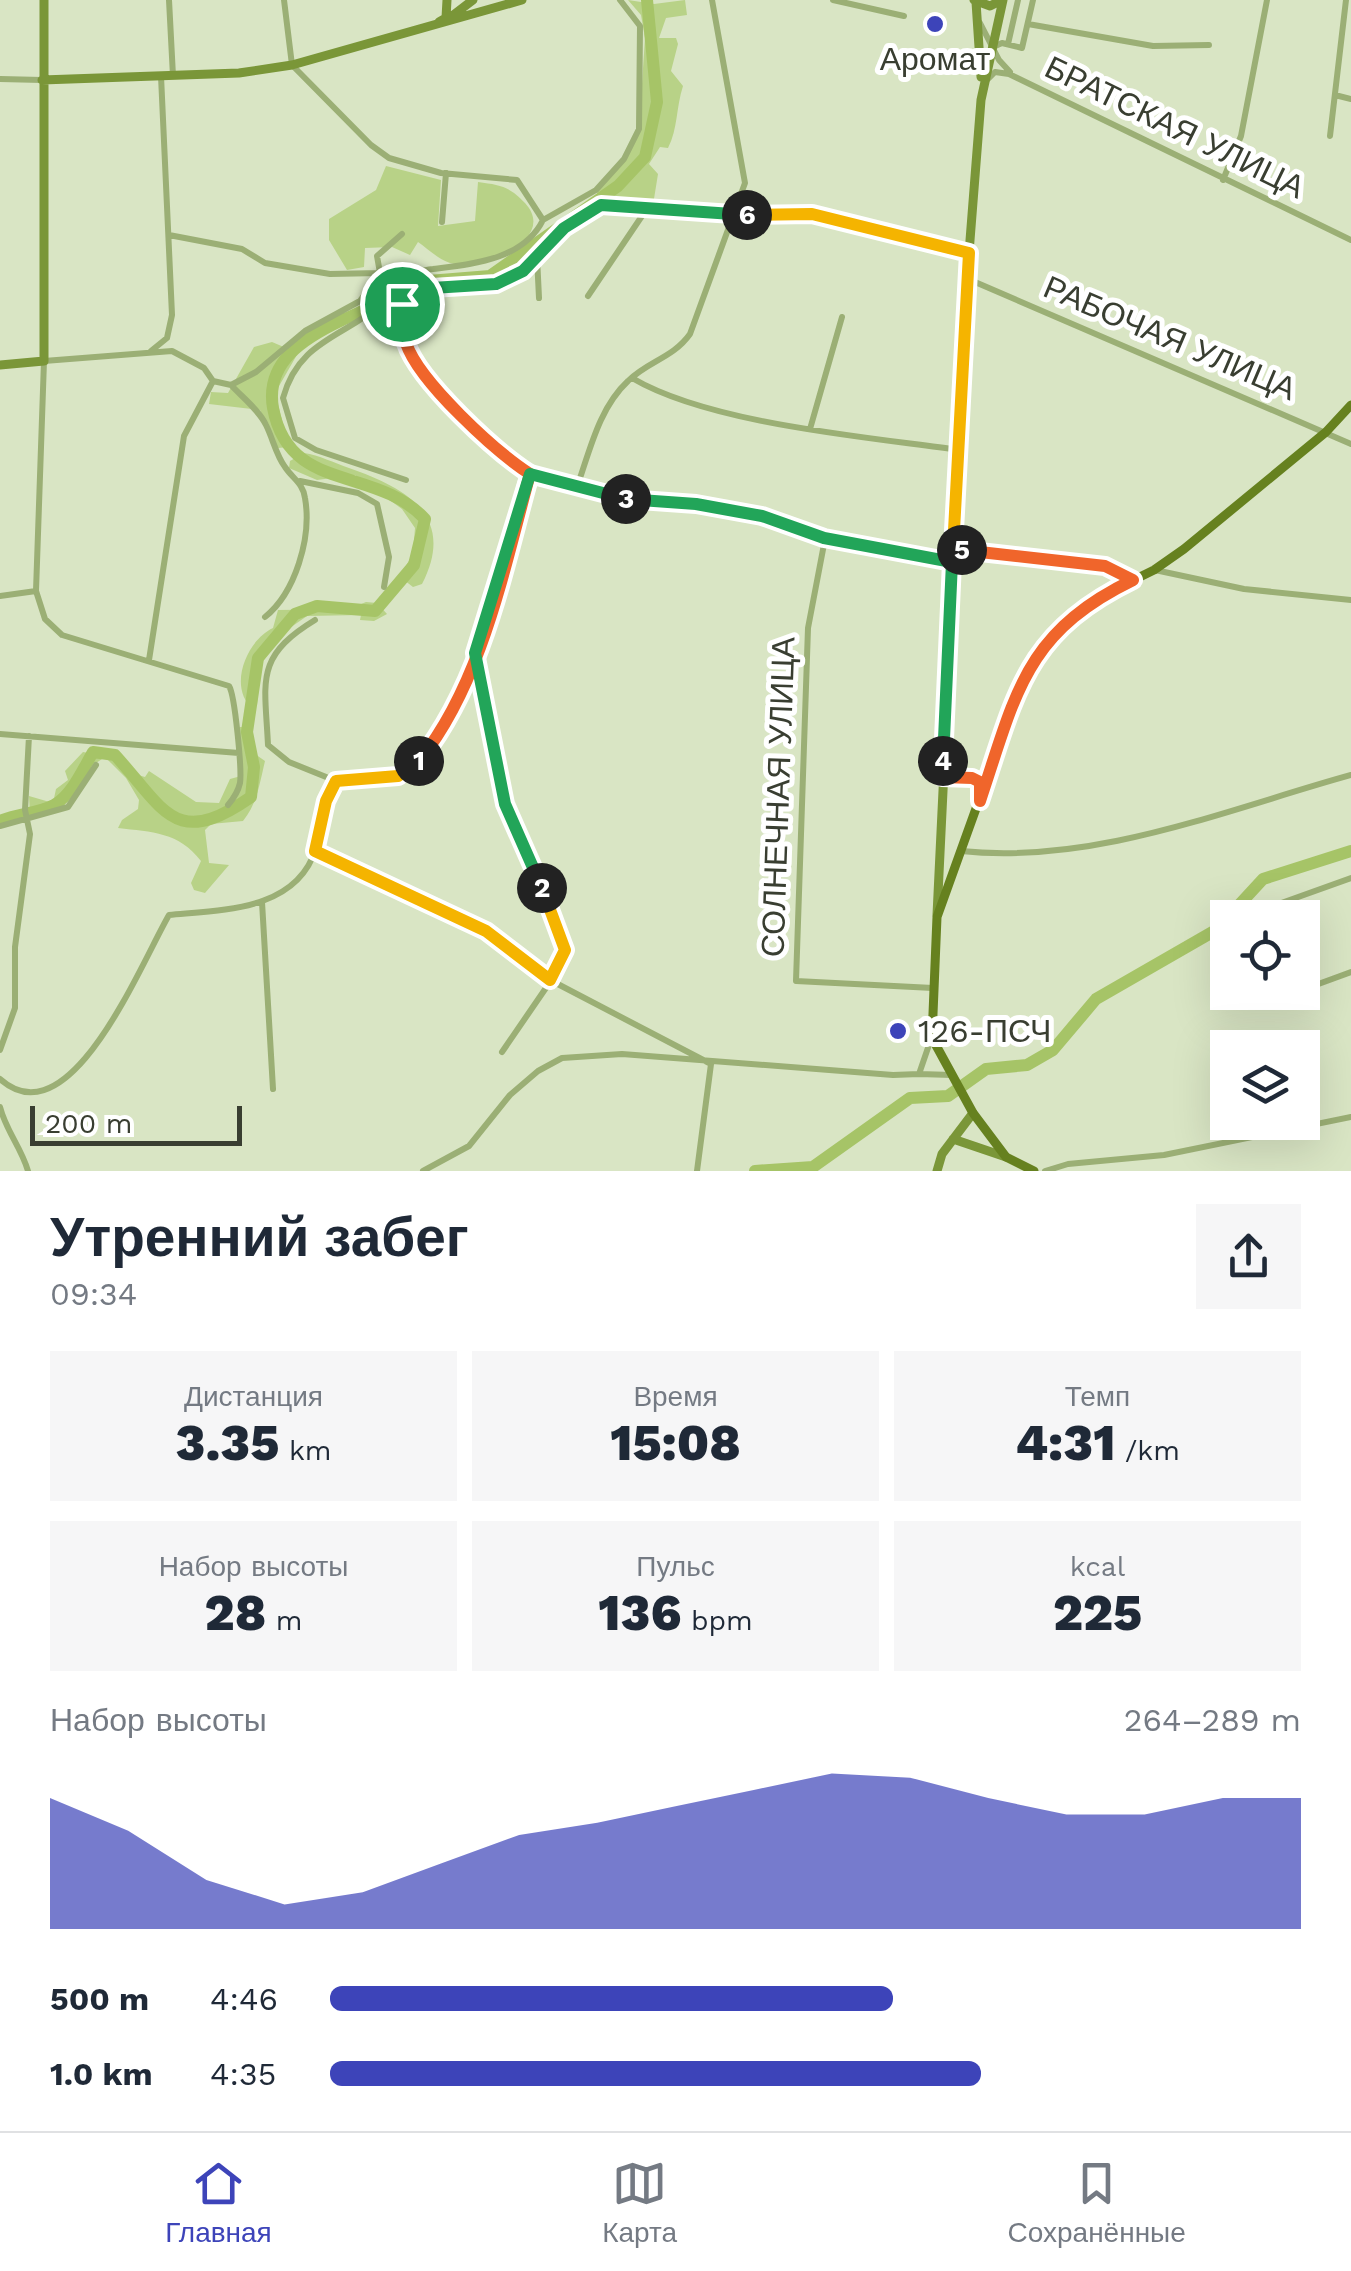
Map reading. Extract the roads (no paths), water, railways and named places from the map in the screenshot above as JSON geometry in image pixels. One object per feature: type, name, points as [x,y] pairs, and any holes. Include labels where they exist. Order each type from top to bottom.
[{"type":"main road","points":[[1034,1171],[1006,1157],[973,1113],[932,1038],[937,918],[1025,678],[1056,628],[1099,596],[1154,570],[1326,432],[1351,404]]},
{"type":"street","points":[[44,0],[44,362],[36,591],[44,619],[62,635],[229,686],[236,696],[239,790],[228,805]]},
{"type":"street","points":[[170,0],[173,76]]},
{"type":"street","points":[[284,0],[292,65],[389,158],[446,173],[517,180],[542,220]]},
{"type":"street","points":[[446,18],[447,0]]},
{"type":"street","points":[[428,28],[473,0]]},
{"type":"street","points":[[470,15],[483,0]]},
{"type":"street","points":[[0,80],[173,76],[292,65],[522,0]]},
{"type":"street","points":[[169,235],[242,249],[265,263],[330,274],[369,277],[380,273],[399,280],[429,269],[476,264],[521,246],[534,236],[542,220],[596,190],[624,159],[639,129],[640,26],[620,0]]},
{"type":"street","points":[[577,487],[600,422],[631,378],[677,352],[690,334],[744,183],[712,0]]},
{"type":"street","points":[[833,0],[904,16]]},
{"type":"street","points":[[975,1],[990,6],[1002,0]]},
{"type":"street","points":[[982,94],[1002,0]]},
{"type":"street","points":[[1008,44],[1018,0]]},
{"type":"street","points":[[992,48],[1008,44],[1022,48],[1034,0]]},
{"type":"street","points":[[1222,180],[1241,136],[1267,0]]},
{"type":"street","points":[[1330,136],[1346,0]]},
{"type":"street","points":[[937,918],[952,562],[982,94],[980,23],[975,1]]},
{"type":"street","points":[[980,23],[992,48],[1016,78]]},
{"type":"street","points":[[1028,24],[1154,46],[1210,44]]},
{"type":"street","name":"БРАТСКАЯ УЛИЦА","points":[[982,94],[995,72],[1016,78],[1351,240]]},
{"type":"street","points":[[150,351],[167,338],[172,315],[160,76]]},
{"type":"street","points":[[1334,95],[1351,99]]},
{"type":"street","points":[[442,222],[446,173]]},
{"type":"street","points":[[406,480],[295,438],[283,398],[303,356],[357,325],[383,304],[402,304],[432,288],[496,284],[523,271],[564,228],[601,205],[734,215],[812,214],[969,253]]},
{"type":"street","points":[[588,296],[646,210]]},
{"type":"street","points":[[380,273],[380,250],[402,234]]},
{"type":"street","points":[[537,256],[539,298]]},
{"type":"street","points":[[0,364],[172,351],[188,357],[213,381],[230,384],[256,372],[305,332],[360,301],[369,277]]},
{"type":"street","name":"РАБОЧАЯ УЛИЦА","points":[[968,279],[1351,444]]},
{"type":"street","points":[[402,304],[406,344],[442,395],[505,457],[530,474],[642,504],[696,504],[762,516],[824,538],[952,562]]},
{"type":"street","points":[[810,429],[842,317]]},
{"type":"street","points":[[631,378],[662,396],[810,429],[960,450]]},
{"type":"street","points":[[149,660],[184,436],[213,381]]},
{"type":"street","points":[[230,384],[264,421],[286,468],[300,481],[306,500],[293,583],[283,602],[265,618]]},
{"type":"street","points":[[316,620],[287,637],[273,654],[262,684],[268,745],[289,762],[336,781],[398,776],[415,766],[452,710],[475,653],[530,474]]},
{"type":"street","points":[[300,481],[358,493],[377,504],[389,557],[384,587]]},
{"type":"street","name":"СОЛНЕЧНАЯ УЛИЦА","points":[[824,538],[808,628],[796,981],[933,988]]},
{"type":"street","points":[[953,549],[1105,566],[1133,580]]},
{"type":"street","points":[[1154,570],[1244,588],[1351,600]]},
{"type":"street","points":[[0,596],[36,591]]},
{"type":"street","points":[[475,653],[505,804],[565,950],[550,980],[502,1052]]},
{"type":"street","points":[[0,734],[239,754]]},
{"type":"street","points":[[0,1050],[14,1008],[15,947],[30,834],[29,736]]},
{"type":"street","points":[[972,778],[995,756]]},
{"type":"street","points":[[0,826],[68,807],[96,765]]},
{"type":"street","points":[[938,853],[947,860],[960,855],[1044,855],[1091,847],[1351,775]]},
{"type":"street","points":[[942,777],[980,782],[980,801]]},
{"type":"street","points":[[0,1079],[14,1092],[32,1096],[58,1086],[84,1066],[168,916],[262,902],[287,890],[303,876],[315,851],[326,801],[336,781]]},
{"type":"street","points":[[315,851],[486,931],[550,980],[710,1064]]},
{"type":"street","points":[[1289,900],[1351,878]]},
{"type":"street","points":[[262,902],[272,1089]]},
{"type":"street","points":[[1320,983],[1351,972]]},
{"type":"street","points":[[919,1074],[932,1038]]},
{"type":"street","points":[[423,1171],[469,1146],[510,1095],[562,1058],[622,1054],[836,1074],[952,1076]]},
{"type":"street","points":[[697,1171],[710,1064]]},
{"type":"street","points":[[0,1107],[2,1127],[20,1145],[28,1171]]},
{"type":"street","points":[[936,1171],[973,1113]]},
{"type":"street","points":[[1045,1171],[1068,1164],[1164,1155],[1351,1118]]},
{"type":"street","points":[[953,1139],[1006,1157]]},
{"type":"waterway","points":[[0,821],[60,801],[93,752],[115,755],[160,806],[188,822],[205,821],[251,797],[254,767],[247,732],[258,658],[295,614],[317,606],[375,611],[414,565],[425,519],[405,502],[315,467],[296,454],[282,435],[273,408],[275,377],[301,344],[366,308],[379,285],[490,276],[618,186],[645,157],[657,102],[647,0]]},
{"type":"waterway","points":[[755,1171],[813,1167],[910,1098],[948,1096],[986,1069],[1027,1065],[1053,1050],[1096,999],[1216,930],[1263,879],[1351,851]]},
{"type":"place","name":"Аромат","points":[[935,24]]},
{"type":"place","name":"126-ПСЧ","points":[[898,1031]]}]
